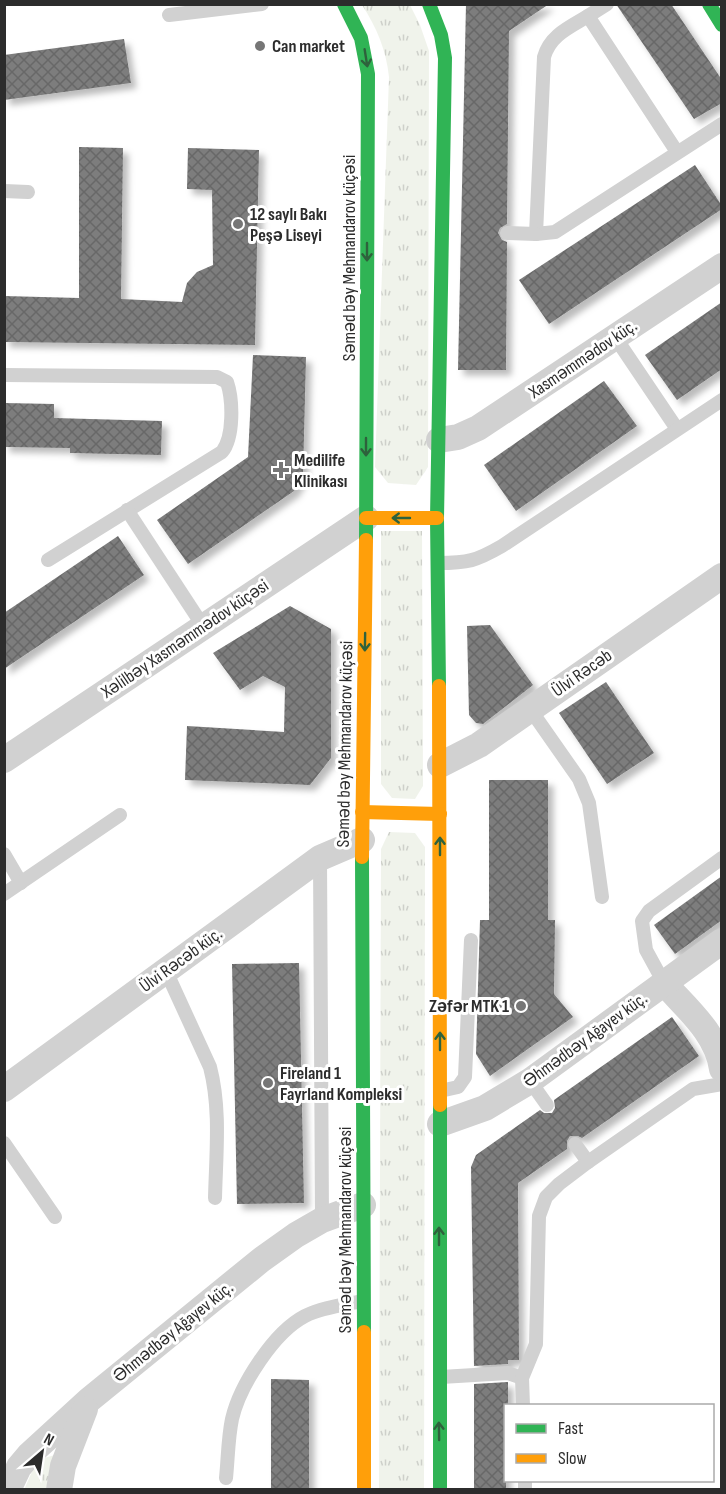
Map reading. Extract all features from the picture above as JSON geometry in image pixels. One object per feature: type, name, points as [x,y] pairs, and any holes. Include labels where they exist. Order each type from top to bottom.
[{"type":"main road","name":"Səməd bəy Mehmandarov küçəsi","points":[[344,4],[361,35],[367,56],[368,74],[362,812],[364,1490]]},
{"type":"main road","points":[[429,4],[441,35],[445,58],[447,233],[437,518],[440,765],[438,1377],[440,1490]]},
{"type":"main road","points":[[709,4],[722,25]]},
{"type":"main road","points":[[366,518],[437,518]]},
{"type":"main road","points":[[362,812],[440,814]]},
{"type":"street","name":"Xasməmmədov küç.","points":[[439,440],[458,437],[478,428],[722,266]]},
{"type":"street","name":"Xəlilbəy Xasməmmədov küçəsi","points":[[4,760],[366,518]]},
{"type":"street","name":"Ülvi Rəcəb","points":[[440,765],[479,745],[722,576]]},
{"type":"street","name":"Ülvi Rəcəb küç.","points":[[4,1089],[320,858],[362,840]]},
{"type":"street","name":"Əhmədbəy Ağayev küç.","points":[[440,1124],[485,1108],[530,1081],[722,941]]},
{"type":"street","points":[[664,983],[716,1033],[722,1069]]},
{"type":"street","name":"Əhmədbəy Ağayev küç.","points":[[8,1490],[19,1467],[30,1454],[89,1400],[261,1260],[322,1220],[363,1205]]},
{"type":"street","points":[[58,1490],[63,1466],[89,1400]]},
{"type":"lane","points":[[169,15],[262,4]]},
{"type":"lane","points":[[536,234],[544,57],[548,45],[556,36],[607,4]]},
{"type":"lane","points":[[588,16],[677,152]]},
{"type":"lane","points":[[507,233],[555,232],[722,124]]},
{"type":"lane","points":[[4,191],[28,192]]},
{"type":"lane","points":[[615,337],[677,429]]},
{"type":"lane","points":[[4,375],[217,377],[228,382],[231,392],[230,437],[222,452],[48,560]]},
{"type":"lane","points":[[438,563],[464,563],[478,560],[722,400]]},
{"type":"lane","points":[[128,510],[203,626]]},
{"type":"lane","points":[[530,708],[579,779],[589,803],[602,897]]},
{"type":"lane","points":[[4,894],[120,815]]},
{"type":"lane","points":[[4,854],[21,882]]},
{"type":"lane","points":[[320,858],[322,1220]]},
{"type":"lane","points":[[664,983],[646,950],[642,921],[649,910],[722,858]]},
{"type":"lane","points":[[440,1091],[459,1087],[465,1077],[471,940]]},
{"type":"lane","points":[[166,971],[210,1067],[215,1083],[215,1198]]},
{"type":"lane","points":[[530,1081],[547,1105]]},
{"type":"lane","points":[[523,1404],[522,1378],[536,1344],[539,1216],[546,1197],[588,1162],[693,1089],[722,1084]]},
{"type":"lane","points":[[4,1143],[56,1217]]},
{"type":"lane","points":[[575,1143],[588,1162]]},
{"type":"lane","points":[[225,1478],[232,1420],[237,1402],[255,1370],[273,1345],[292,1324],[306,1316],[317,1311],[363,1301]]},
{"type":"lane","points":[[438,1377],[508,1373],[522,1378]]},
{"type":"green space","points":[[362,5],[410,5],[429,51],[428,467],[416,485],[388,483],[375,467],[389,77],[380,40]]},
{"type":"green space","points":[[381,531],[422,531],[423,786],[415,799],[392,798],[381,784]]},
{"type":"green space","points":[[389,832],[415,833],[425,847],[424,1489],[379,1490],[381,849]]},
{"type":"green space","points":[[55,1455],[46,1489],[24,1490],[37,1460]]},
{"type":"building","points":[[466,4],[549,4],[509,31],[507,224],[500,228],[498,233],[502,240],[507,242],[506,370],[458,370]]},
{"type":"building","points":[[616,4],[671,4],[722,80],[722,103],[694,119]]},
{"type":"building","points":[[124,39],[131,83],[4,100],[4,55]]},
{"type":"building","points":[[79,147],[123,148],[121,299],[182,302],[187,283],[197,272],[213,265],[212,190],[187,189],[188,148],[259,150],[255,345],[4,342],[4,296],[79,298]]},
{"type":"building","points":[[695,165],[722,209],[549,324],[519,280]]},
{"type":"building","points":[[722,302],[722,369],[677,400],[645,355]]},
{"type":"building","points":[[253,355],[306,357],[303,475],[294,491],[188,564],[157,520],[248,457]]},
{"type":"building","points":[[604,381],[637,426],[516,511],[484,465]]},
{"type":"building","points":[[4,403],[54,404],[54,418],[162,421],[161,455],[70,453],[70,448],[4,447]]},
{"type":"building","points":[[118,536],[144,575],[4,669],[4,613]]},
{"type":"building","points":[[290,606],[331,629],[331,758],[310,785],[185,780],[187,726],[284,732],[285,687],[263,676],[240,690],[213,653]]},
{"type":"building","points":[[490,625],[533,685],[483,724],[476,723],[469,715],[467,626]]},
{"type":"building","points":[[606,682],[654,753],[607,784],[559,713]]},
{"type":"building","points":[[489,780],[548,780],[548,920],[555,920],[554,994],[573,1017],[490,1076],[476,1054],[480,920],[489,920]]},
{"type":"building","points":[[722,876],[722,920],[675,954],[654,925]]},
{"type":"building","name":"Fireland 1 Fayrland Kompleksi","points":[[299,963],[304,1203],[237,1204],[232,964]]},
{"type":"building","points":[[672,1017],[699,1056],[582,1138],[570,1136],[567,1149],[518,1183],[519,1360],[508,1360],[508,1364],[474,1366],[471,1167],[476,1155],[540,1110],[544,1113],[552,1113],[555,1108],[554,1100]]},
{"type":"building","points":[[271,1379],[309,1380],[309,1490],[271,1490]]},
{"type":"building","points":[[508,1382],[508,1404],[504,1404],[504,1482],[506,1482],[506,1490],[474,1490],[474,1384]]},
{"type":"traffic: fast","points":[[344,4],[361,38],[368,74],[366,540]]},
{"type":"traffic: fast","points":[[429,4],[441,35],[445,58],[437,518],[439,686]]},
{"type":"traffic: fast","points":[[709,4],[722,25]]},
{"type":"traffic: fast","points":[[362,857],[364,1332]]},
{"type":"traffic: fast","points":[[440,1105],[440,1490]]},
{"type":"traffic: slow","points":[[366,518],[437,518]]},
{"type":"traffic: slow","points":[[362,857],[366,540]]},
{"type":"traffic: slow","points":[[439,686],[440,1105]]},
{"type":"traffic: slow","points":[[362,812],[440,814]]},
{"type":"traffic: slow","points":[[364,1332],[364,1490]]},
{"type":"place","name":"Can market","points":[[260,46]]},
{"type":"place","name":"12 saylı Bakı Peşə Liseyi","points":[[238,224]]},
{"type":"place","name":"Medilife Klinikası","points":[[281,470]]},
{"type":"place","name":"Zəfər MTK 1","points":[[521,1006]]},
{"type":"place","name":"Fireland 1 Fayrland Kompleksi","points":[[268,1083]]}]
